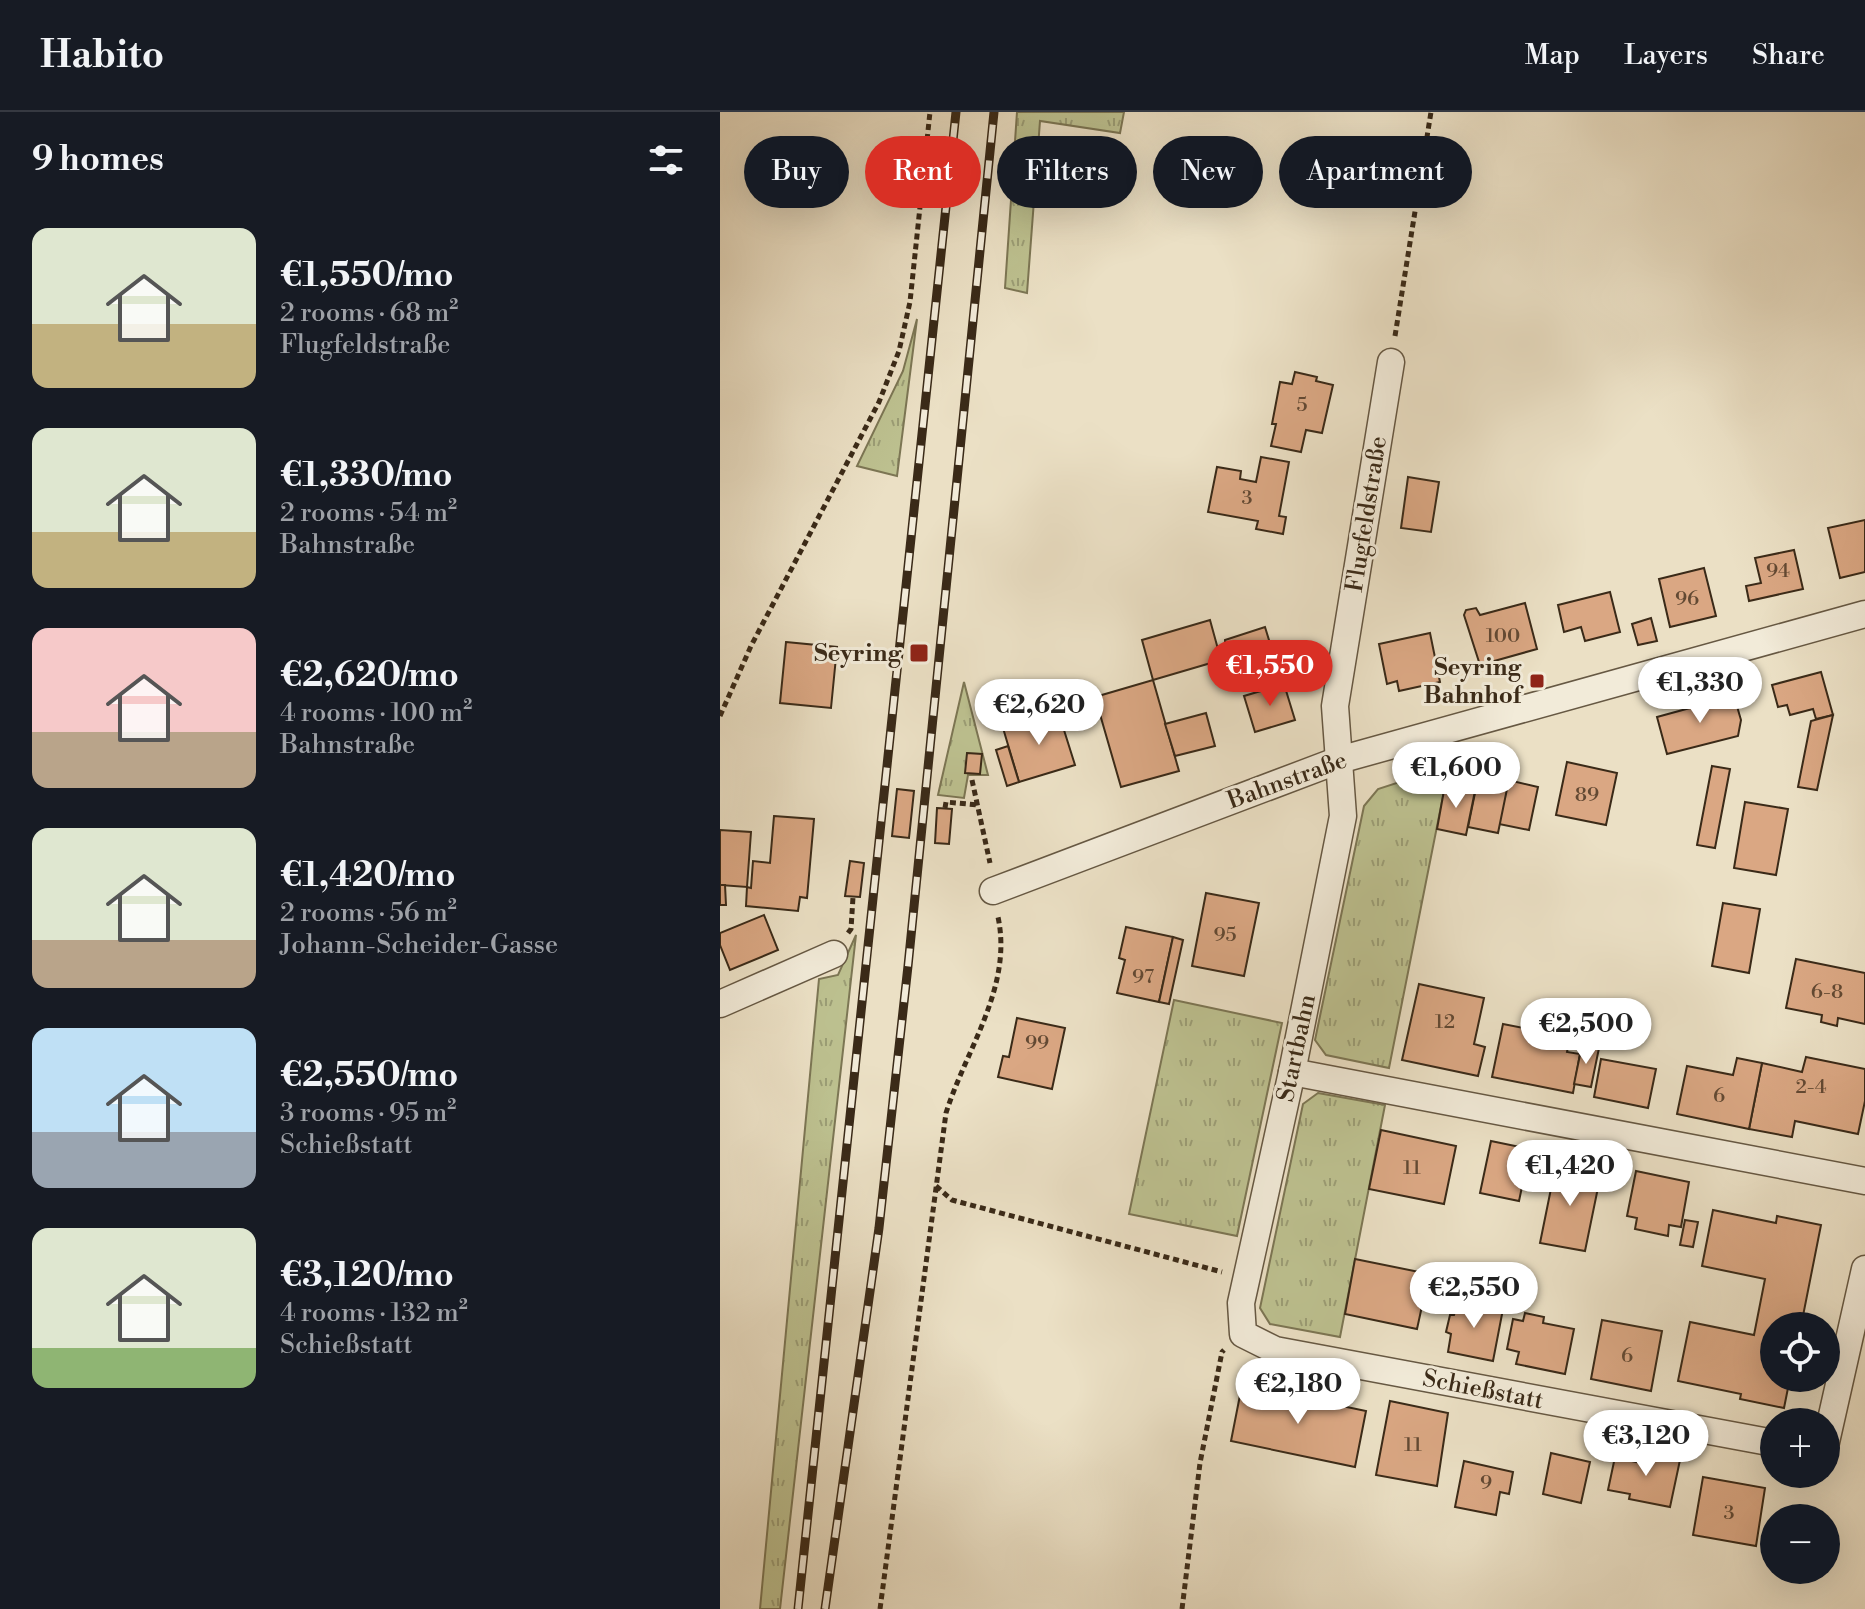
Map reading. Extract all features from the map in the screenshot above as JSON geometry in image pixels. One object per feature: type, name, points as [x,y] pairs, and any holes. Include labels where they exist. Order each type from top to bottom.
[{"type":"street","name":"Flugfeldstraße","points":[[1339,760],[1335,706],[1391,362]]},
{"type":"street","name":"Bahnstraße","points":[[993,891],[1339,760],[1865,614]]},
{"type":"street","name":"Startbahn","points":[[1243,1334],[1241,1303],[1292,1072],[1343,816],[1339,760]]},
{"type":"street","points":[[720,1004],[834,954]]},
{"type":"street","points":[[1292,1072],[1865,1181]]},
{"type":"street","points":[[1834,1408],[1865,1269]]},
{"type":"street","name":"Schießstatt","points":[[1243,1334],[1275,1350],[1760,1440]]},
{"type":"path","points":[[720,716],[751,646],[821,518],[879,402],[899,351],[910,302],[930,112]]},
{"type":"path","points":[[1391,362],[1431,112]]},
{"type":"path","points":[[880,1609],[946,1113],[954,1086],[984,1023],[997,977],[1001,931],[989,855],[972,780]]},
{"type":"path","points":[[945,808],[946,802],[978,805]]},
{"type":"path","points":[[834,954],[851,929],[853,897]]},
{"type":"path","points":[[936,1186],[952,1200],[1246,1279]]},
{"type":"path","points":[[1182,1609],[1200,1463],[1222,1352],[1243,1334]]},
{"type":"green space","points":[[1017,112],[1124,112],[1120,133],[1040,121],[1039,136],[1015,136]]},
{"type":"green space","points":[[1010,208],[1033,208],[1027,293],[1005,288]]},
{"type":"green space","points":[[917,319],[897,476],[857,466],[903,371]]},
{"type":"green space","points":[[964,682],[988,775],[968,775],[964,798],[938,795]]},
{"type":"green space","points":[[1449,766],[1389,1068],[1326,1055],[1315,1040],[1364,806],[1378,789]]},
{"type":"green space","points":[[856,935],[780,1609],[760,1609],[819,979],[838,975]]},
{"type":"green space","points":[[1174,1000],[1282,1023],[1237,1236],[1129,1214]]},
{"type":"green space","points":[[1318,1093],[1385,1105],[1340,1337],[1270,1324],[1260,1308],[1303,1104]]},
{"type":"building","points":[[1295,372],[1333,385],[1322,433],[1306,430],[1301,452],[1271,446],[1280,382],[1292,384]]},
{"type":"building","points":[[1261,457],[1289,462],[1279,516],[1286,517],[1283,534],[1256,529],[1258,521],[1208,512],[1217,467],[1241,471],[1240,479],[1256,482]]},
{"type":"building","points":[[1408,477],[1439,482],[1431,532],[1401,528]]},
{"type":"building","points":[[1865,520],[1865,572],[1840,578],[1828,528]]},
{"type":"building","points":[[1794,550],[1803,589],[1749,601],[1746,586],[1761,583],[1755,558]]},
{"type":"building","points":[[1704,568],[1716,616],[1670,627],[1659,579]]},
{"type":"building","points":[[1610,592],[1620,632],[1585,641],[1581,627],[1564,632],[1558,605]]},
{"type":"building","points":[[1525,603],[1537,649],[1480,665],[1464,615],[1466,610],[1476,608],[1480,615]]},
{"type":"building","points":[[1651,618],[1657,641],[1638,645],[1632,624]]},
{"type":"building","points":[[1210,620],[1221,660],[1153,680],[1142,640]]},
{"type":"building","points":[[1265,627],[1272,650],[1225,665],[1225,640]]},
{"type":"building","points":[[1430,633],[1440,682],[1399,691],[1397,681],[1387,684],[1379,644]]},
{"type":"building","points":[[786,642],[837,647],[831,708],[780,703]]},
{"type":"building","points":[[1821,672],[1833,715],[1816,719],[1813,709],[1790,715],[1787,705],[1778,707],[1772,685]]},
{"type":"building","points":[[1153,680],[1179,771],[1121,787],[1095,697]]},
{"type":"building","points":[[1284,684],[1295,720],[1255,732],[1244,696]]},
{"type":"building","points":[[1734,696],[1741,720],[1738,736],[1667,754],[1657,717]]},
{"type":"building","points":[[1058,711],[1075,765],[1019,782],[1003,728]]},
{"type":"building","points":[[1206,713],[1215,746],[1175,756],[1165,724]]},
{"type":"building","points":[[1833,715],[1817,790],[1798,787],[1811,721]]},
{"type":"building","points":[[1008,746],[1019,782],[1007,786],[996,750]]},
{"type":"building","points":[[967,753],[982,754],[980,774],[965,773]]},
{"type":"building","points":[[1567,762],[1617,773],[1606,825],[1556,815]]},
{"type":"building","points":[[1712,766],[1730,769],[1715,848],[1697,845]]},
{"type":"building","points":[[1508,780],[1538,787],[1529,830],[1499,824]]},
{"type":"building","points":[[1477,783],[1507,789],[1498,833],[1468,827]]},
{"type":"building","points":[[1445,785],[1475,791],[1466,835],[1437,829]]},
{"type":"building","points":[[897,789],[914,791],[909,838],[892,836]]},
{"type":"building","points":[[1745,802],[1788,809],[1776,875],[1734,868]]},
{"type":"building","points":[[937,808],[952,809],[949,844],[935,843]]},
{"type":"building","points":[[774,816],[814,819],[807,898],[800,897],[798,911],[746,906],[753,861],[770,863]]},
{"type":"building","points":[[720,830],[751,832],[747,887],[720,885]]},
{"type":"building","points":[[850,861],[864,863],[860,897],[845,896]]},
{"type":"building","points":[[720,885],[725,885],[726,905],[720,905]]},
{"type":"building","points":[[1206,893],[1259,903],[1244,976],[1192,966]]},
{"type":"building","points":[[1723,903],[1760,909],[1749,973],[1712,966]]},
{"type":"building","points":[[764,915],[778,950],[730,970],[720,945],[720,933]]},
{"type":"building","points":[[1126,927],[1173,937],[1159,1002],[1117,993],[1125,960],[1119,958]]},
{"type":"building","points":[[1173,937],[1183,940],[1169,1004],[1159,1002]]},
{"type":"building","points":[[1796,959],[1865,973],[1865,1024],[1838,1018],[1837,1026],[1821,1022],[1822,1015],[1786,1008]]},
{"type":"building","points":[[1419,984],[1484,998],[1474,1044],[1485,1047],[1478,1076],[1402,1060]]},
{"type":"building","points":[[1017,1018],[1065,1028],[1052,1089],[998,1077],[1003,1056],[1009,1057]]},
{"type":"building","points":[[1503,1024],[1570,1037],[1567,1052],[1580,1054],[1573,1093],[1492,1077]]},
{"type":"building","points":[[1582,1045],[1599,1048],[1591,1087],[1574,1084]]},
{"type":"building","points":[[1806,1057],[1865,1069],[1865,1101],[1858,1134],[1795,1121],[1792,1137],[1749,1129],[1762,1063],[1802,1072]]},
{"type":"building","points":[[1737,1058],[1762,1063],[1749,1129],[1677,1114],[1687,1066],[1733,1075]]},
{"type":"building","points":[[1601,1059],[1656,1069],[1648,1108],[1594,1097]]},
{"type":"building","points":[[1381,1130],[1456,1146],[1444,1204],[1369,1189]]},
{"type":"building","points":[[1491,1141],[1530,1149],[1519,1201],[1480,1193]]},
{"type":"building","points":[[1556,1164],[1601,1173],[1585,1251],[1540,1243]]},
{"type":"building","points":[[1636,1171],[1689,1182],[1681,1227],[1669,1225],[1668,1236],[1635,1229],[1637,1218],[1627,1216]]},
{"type":"building","points":[[1713,1210],[1776,1223],[1777,1216],[1821,1225],[1804,1312],[1760,1312],[1760,1392],[1787,1392],[1784,1408],[1740,1399],[1741,1394],[1678,1381],[1690,1322],[1754,1335],[1765,1279],[1702,1266]]},
{"type":"building","points":[[1685,1220],[1698,1222],[1693,1247],[1680,1245]]},
{"type":"building","points":[[1355,1259],[1429,1274],[1417,1329],[1345,1314]]},
{"type":"building","points":[[1458,1300],[1503,1309],[1493,1361],[1448,1352],[1451,1334],[1446,1332]]},
{"type":"building","points":[[1525,1313],[1544,1317],[1543,1323],[1574,1329],[1565,1374],[1516,1364],[1519,1352],[1507,1349],[1513,1319],[1523,1321]]},
{"type":"building","points":[[1602,1320],[1662,1331],[1651,1391],[1591,1379]]},
{"type":"building","points":[[1242,1385],[1366,1411],[1355,1467],[1231,1441]]},
{"type":"building","points":[[1390,1401],[1448,1413],[1437,1486],[1376,1475]]},
{"type":"building","points":[[1638,1452],[1680,1460],[1670,1507],[1629,1499],[1630,1494],[1608,1490],[1615,1457],[1636,1462]]},
{"type":"building","points":[[1551,1453],[1590,1462],[1581,1503],[1543,1494]]},
{"type":"building","points":[[1464,1461],[1513,1472],[1509,1494],[1500,1492],[1496,1515],[1455,1507]]},
{"type":"building","points":[[1703,1477],[1765,1488],[1763,1504],[1760,1504],[1756,1546],[1693,1535]]},
{"type":"railway","points":[[798,1609],[956,112]]},
{"type":"railway","points":[[825,1609],[879,1228],[994,112]]},
{"type":"place","name":"Seyring","points":[[919,653]]},
{"type":"place","name":"Seyring Bahnhof","points":[[1537,681]]}]
